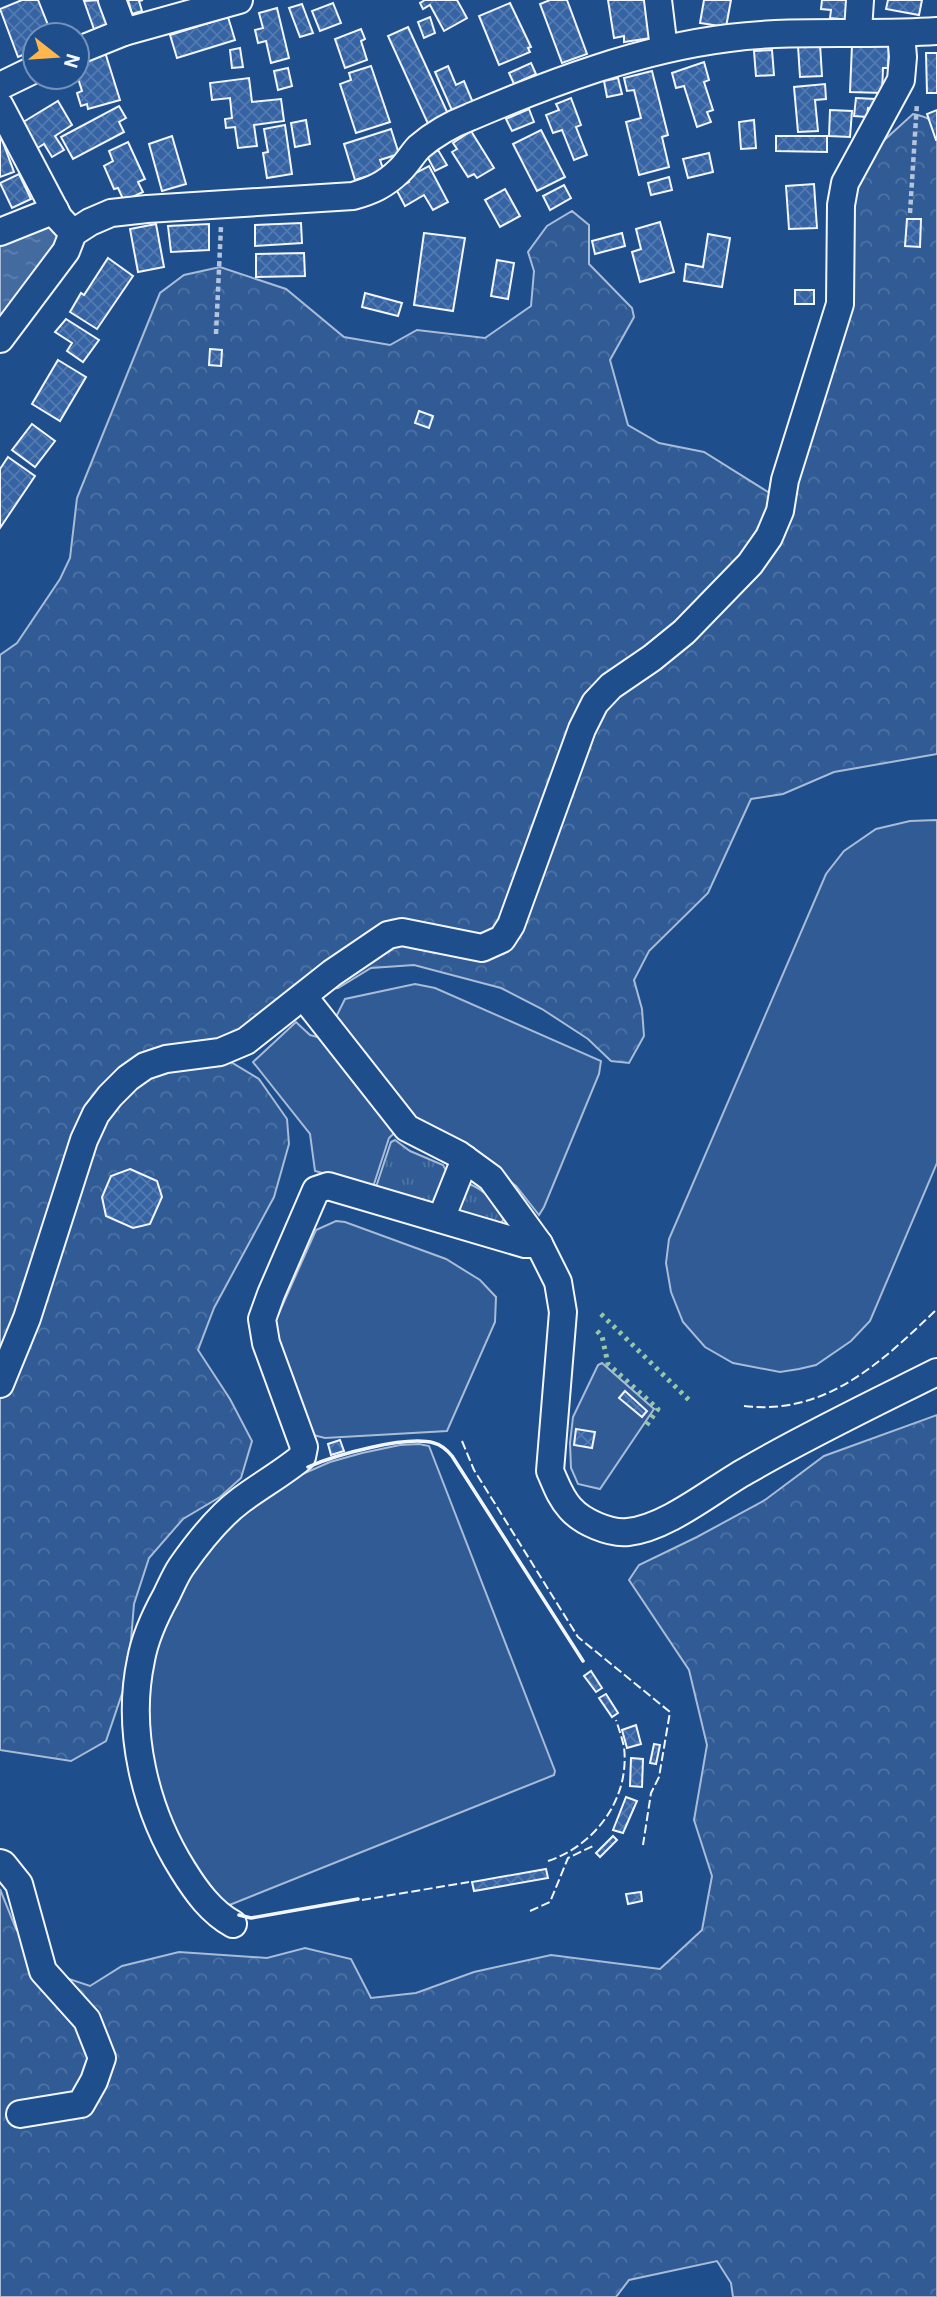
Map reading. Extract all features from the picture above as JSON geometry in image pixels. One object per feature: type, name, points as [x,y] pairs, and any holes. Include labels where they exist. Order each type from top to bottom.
[{"type":"street","points":[[112,0],[124,32]]},
{"type":"street","points":[[91,45],[124,32],[239,0]]},
{"type":"street","points":[[658,0],[664,49]]},
{"type":"street","points":[[858,31],[860,0]]},
{"type":"street","points":[[0,339],[66,251],[73,233],[111,213],[343,197],[378,188],[399,172],[419,147],[443,130],[569,78],[664,49],[729,38],[794,32],[937,31]]},
{"type":"street","points":[[0,1384],[27,1318],[84,1140],[96,1114],[110,1096],[145,1066],[166,1059],[220,1052],[246,1041],[332,973],[388,935],[402,932],[482,948],[502,939],[511,926],[582,729],[595,703],[611,686],[684,632],[750,564],[769,537],[840,304],[841,205],[845,183],[901,80],[901,33]]},
{"type":"street","points":[[0,86],[21,76]]},
{"type":"street","points":[[0,106],[55,209],[65,226],[73,233]]},
{"type":"street","points":[[0,232],[55,209]]},
{"type":"street","points":[[304,997],[407,1128],[465,1158],[491,1178],[540,1244],[558,1282],[564,1312],[550,1471],[571,1510],[610,1531],[629,1532],[660,1522],[783,1451],[937,1373]]},
{"type":"street","points":[[441,1219],[465,1158]]},
{"type":"street","points":[[233,1924],[220,1917],[194,1888],[171,1851],[153,1813],[140,1756],[136,1714],[140,1661],[151,1624],[180,1569],[213,1527],[240,1501],[287,1471],[302,1457],[304,1447],[266,1343],[262,1320],[316,1189],[328,1186],[526,1244],[540,1244]]},
{"type":"street","points":[[0,1863],[4,1864],[19,1884],[43,1971],[86,2021],[102,2058],[94,2081],[80,2104],[20,2114]]},
{"type":"path","points":[[910,213],[918,96]]},
{"type":"path","points":[[216,334],[222,205]]},
{"type":"green space","points":[[913,114],[930,120],[937,134],[937,754],[834,772],[783,794],[751,799],[708,893],[649,951],[634,980],[642,1009],[644,1036],[629,1063],[611,1061],[588,1039],[542,1009],[501,988],[414,965],[371,968],[338,988],[301,992],[226,1059],[259,1079],[287,1119],[289,1144],[274,1197],[214,1308],[198,1350],[230,1399],[252,1441],[241,1478],[220,1497],[183,1519],[149,1558],[134,1604],[128,1676],[106,1741],[71,1761],[0,1750],[0,655],[17,643],[60,579],[70,558],[77,498],[160,293],[184,275],[220,267],[286,289],[344,337],[390,345],[417,330],[485,338],[531,306],[534,271],[528,252],[547,226],[572,211],[589,225],[589,264],[632,308],[634,317],[610,360],[628,425],[659,443],[704,452],[768,492],[797,481],[813,418],[830,381],[847,302],[853,188],[880,144]]},
{"type":"green space","points":[[395,1140],[410,1151],[443,1165],[447,1172],[434,1204],[376,1187],[391,1142]]},
{"type":"green space","points":[[469,1184],[485,1193],[499,1207],[505,1217],[500,1225],[456,1215],[465,1186]]},
{"type":"green space","points":[[937,1415],[937,2297],[733,2297],[731,2283],[717,2261],[629,2280],[616,2297],[0,2297],[0,1889],[16,1929],[54,1974],[90,1986],[122,1966],[179,1952],[267,1958],[305,1948],[351,1959],[371,1998],[416,1993],[474,1972],[551,1955],[660,1969],[702,1930],[712,1876],[694,1820],[707,1745],[689,1670],[629,1580],[639,1565],[765,1500],[824,1456]]},
{"type":"shaded area","points":[[937,820],[937,1163],[870,1321],[851,1341],[816,1365],[799,1369],[780,1372],[733,1363],[705,1347],[683,1322],[671,1292],[666,1263],[669,1239],[826,874],[844,851],[876,829],[910,821]]},
{"type":"shaded area","points":[[415,984],[435,988],[601,1061],[599,1074],[539,1215],[516,1186],[468,1149],[410,1118],[389,1138],[373,1187],[315,1171],[310,1134],[253,1062],[296,1022],[310,1035],[317,1037],[333,1023],[345,999]]},
{"type":"shaded area","points":[[336,1221],[446,1259],[480,1280],[496,1297],[495,1322],[447,1431],[325,1438],[313,1435],[285,1370],[275,1322],[316,1230]]},
{"type":"shaded area","points":[[602,1363],[654,1409],[600,1489],[578,1484],[571,1468],[570,1443],[573,1417],[598,1365]]},
{"type":"shaded area","points":[[419,1444],[429,1446],[555,1771],[554,1775],[227,1906],[193,1864],[164,1808],[149,1746],[148,1698],[152,1666],[163,1627],[179,1591],[226,1527],[291,1479],[330,1462],[362,1453]]},
{"type":"water","points":[[51,224],[65,243],[0,326],[0,246]]},
{"type":"building","points":[[22,0],[38,0],[46,21],[21,21],[21,56],[18,57],[0,9]]},
{"type":"building","points":[[102,0],[111,26],[95,32],[84,1]]},
{"type":"building","points":[[128,0],[143,0],[139,1],[142,11],[132,14]]},
{"type":"building","points":[[425,0],[457,0],[467,18],[444,31],[430,5],[423,9],[420,3]]},
{"type":"building","points":[[550,0],[567,0],[587,54],[562,63],[540,4]]},
{"type":"building","points":[[608,0],[645,0],[651,38],[624,42],[624,36],[614,38]]},
{"type":"building","points":[[704,0],[731,0],[726,27],[700,23]]},
{"type":"building","points":[[822,0],[852,0],[850,20],[830,18],[831,10],[821,9]]},
{"type":"building","points":[[888,0],[922,0],[919,15],[886,9]]},
{"type":"building","points":[[333,3],[341,23],[320,31],[312,11]]},
{"type":"building","points":[[510,3],[531,47],[528,48],[530,52],[499,65],[479,16]]},
{"type":"building","points":[[302,4],[313,33],[300,37],[289,8]]},
{"type":"building","points":[[277,8],[289,58],[271,63],[266,41],[258,43],[255,30],[263,28],[259,13]]},
{"type":"building","points":[[228,17],[235,40],[177,58],[170,35]]},
{"type":"building","points":[[430,17],[435,33],[424,38],[418,22]]},
{"type":"building","points":[[408,27],[449,116],[429,126],[388,36]]},
{"type":"building","points":[[361,29],[365,39],[361,41],[367,60],[345,68],[335,39]]},
{"type":"building","points":[[820,44],[822,76],[800,77],[798,46]]},
{"type":"building","points":[[852,45],[889,46],[888,68],[883,68],[882,93],[850,92]]},
{"type":"building","points":[[240,48],[243,67],[232,68],[230,50]]},
{"type":"building","points":[[772,50],[774,75],[756,76],[754,51]]},
{"type":"building","points":[[105,52],[120,100],[88,109],[87,104],[81,106],[77,93],[91,91],[91,56]]},
{"type":"building","points":[[926,53],[937,53],[937,93],[927,93]]},
{"type":"building","points":[[704,62],[709,80],[704,82],[713,110],[707,112],[711,122],[697,127],[684,86],[676,88],[672,73]]},
{"type":"building","points":[[531,63],[536,74],[514,84],[509,73]]},
{"type":"building","points":[[371,66],[390,122],[356,133],[340,84],[351,80],[349,73]]},
{"type":"building","points":[[448,66],[456,85],[464,81],[474,105],[454,115],[435,72]]},
{"type":"building","points":[[288,68],[292,86],[278,90],[274,71]]},
{"type":"building","points":[[652,71],[668,135],[662,137],[669,167],[639,175],[626,122],[641,118],[634,90],[627,91],[624,78]]},
{"type":"building","points":[[249,78],[252,102],[281,99],[284,121],[254,125],[257,146],[238,148],[235,127],[226,128],[225,119],[232,118],[230,98],[212,100],[210,83]]},
{"type":"building","points":[[618,78],[622,94],[607,97],[604,81]]},
{"type":"building","points":[[825,84],[826,99],[815,100],[818,131],[798,132],[794,87]]},
{"type":"building","points":[[571,98],[581,125],[576,127],[587,155],[574,160],[562,130],[553,133],[546,115],[559,110],[556,104]]},
{"type":"building","points":[[856,98],[875,99],[874,109],[868,108],[867,117],[854,116]]},
{"type":"building","points":[[58,101],[72,125],[55,136],[64,150],[52,157],[44,144],[36,149],[20,124]]},
{"type":"building","points":[[119,106],[126,118],[119,122],[124,132],[73,159],[61,137]]},
{"type":"building","points":[[529,109],[534,122],[512,131],[506,119]]},
{"type":"building","points":[[830,110],[852,111],[850,137],[829,136]]},
{"type":"building","points":[[937,110],[937,140],[936,140],[927,114]]},
{"type":"building","points":[[306,120],[310,144],[295,147],[291,123]]},
{"type":"building","points":[[754,120],[756,148],[741,149],[739,122]]},
{"type":"building","points":[[285,125],[292,174],[267,178],[263,153],[268,152],[264,129]]},
{"type":"building","points":[[391,129],[399,154],[380,160],[384,171],[355,180],[344,144]]},
{"type":"building","points":[[541,130],[565,177],[537,191],[513,144]]},
{"type":"building","points":[[471,131],[494,168],[477,178],[474,174],[468,177],[452,152],[457,149],[453,143]]},
{"type":"building","points":[[0,134],[14,172],[0,177]]},
{"type":"building","points":[[172,136],[186,184],[162,191],[149,144]]},
{"type":"building","points":[[776,136],[827,136],[827,152],[776,151]]},
{"type":"building","points":[[128,142],[145,179],[138,182],[143,192],[124,201],[118,188],[114,189],[104,166],[113,161],[109,151]]},
{"type":"building","points":[[438,150],[447,165],[435,171],[427,156]]},
{"type":"building","points":[[709,153],[713,172],[688,178],[683,159]]},
{"type":"building","points":[[429,166],[448,202],[433,210],[424,195],[405,206],[396,189],[409,182],[406,178]]},
{"type":"building","points":[[19,174],[31,199],[12,208],[0,183]]},
{"type":"building","points":[[669,177],[672,190],[651,195],[648,183]]},
{"type":"building","points":[[814,184],[817,228],[789,229],[786,186]]},
{"type":"building","points":[[564,185],[571,198],[550,210],[543,196]]},
{"type":"building","points":[[505,189],[520,216],[500,227],[485,200]]},
{"type":"building","points":[[907,219],[921,219],[920,247],[905,246]]},
{"type":"building","points":[[660,222],[674,272],[640,282],[632,252],[641,249],[636,229]]},
{"type":"building","points":[[301,223],[302,243],[255,246],[255,225]]},
{"type":"building","points":[[156,224],[164,267],[138,272],[130,229]]},
{"type":"building","points":[[209,224],[209,250],[171,252],[168,226]]},
{"type":"building","points":[[424,233],[465,238],[453,311],[414,305]]},
{"type":"building","points":[[622,233],[625,246],[595,254],[592,241]]},
{"type":"building","points":[[708,234],[730,238],[722,287],[684,281],[686,264],[703,267]]},
{"type":"building","points":[[304,253],[305,276],[256,277],[256,254]]},
{"type":"building","points":[[108,258],[133,276],[97,329],[70,312]]},
{"type":"building","points":[[497,260],[514,263],[508,299],[491,296]]},
{"type":"building","points":[[795,290],[814,290],[814,304],[795,304]]},
{"type":"building","points":[[365,293],[402,303],[398,316],[362,307]]},
{"type":"building","points":[[66,319],[99,340],[83,362],[67,351],[72,343],[55,332]]},
{"type":"building","points":[[210,349],[222,350],[221,366],[209,365]]},
{"type":"building","points":[[58,360],[86,377],[60,421],[32,404]]},
{"type":"building","points":[[419,411],[433,416],[429,428],[415,423]]},
{"type":"building","points":[[32,424],[55,441],[35,467],[12,450]]},
{"type":"building","points":[[8,457],[35,476],[0,528],[0,469]]},
{"type":"building","points":[[130,1169],[157,1181],[162,1197],[150,1224],[133,1228],[106,1216],[102,1197],[111,1176]]},
{"type":"building","points":[[625,1391],[647,1411],[642,1417],[619,1398]]},
{"type":"building","points":[[576,1429],[595,1432],[592,1448],[574,1445]]},
{"type":"building","points":[[340,1440],[344,1451],[331,1455],[328,1444]]},
{"type":"building","points":[[591,1671],[602,1688],[596,1692],[584,1676]]},
{"type":"building","points":[[606,1694],[618,1713],[612,1717],[599,1698]]},
{"type":"building","points":[[636,1725],[641,1744],[627,1748],[622,1730]]},
{"type":"building","points":[[654,1744],[660,1745],[656,1764],[650,1763]]},
{"type":"building","points":[[631,1758],[643,1759],[642,1787],[630,1786]]},
{"type":"building","points":[[626,1797],[637,1801],[623,1833],[613,1830]]},
{"type":"building","points":[[613,1836],[617,1840],[600,1857],[596,1853]]},
{"type":"building","points":[[546,1869],[548,1878],[474,1891],[472,1882]]},
{"type":"building","points":[[641,1892],[642,1901],[628,1904],[626,1894]]},
{"type":"hedge","points":[[601,1314],[689,1400]]},
{"type":"hedge","points":[[597,1331],[602,1336],[608,1364],[658,1409],[646,1426]]},
{"type":"fence","points":[[744,1406],[773,1407],[801,1403],[826,1394],[873,1366],[937,1309]]},
{"type":"fence","points":[[462,1441],[474,1470],[578,1637],[670,1712],[659,1777],[651,1793],[643,1845]]},
{"type":"fence","points":[[548,1861],[581,1844],[595,1831],[615,1801],[624,1766],[624,1747],[616,1720]]},
{"type":"fence","points":[[530,1911],[550,1902],[568,1858],[593,1846]]},
{"type":"fence","points":[[362,1900],[469,1882]]},
{"type":"wall","points":[[308,1467],[352,1452],[389,1444],[422,1441],[442,1446],[452,1456],[583,1661]]},
{"type":"wall","points":[[239,1915],[251,1918],[358,1899]]}]
